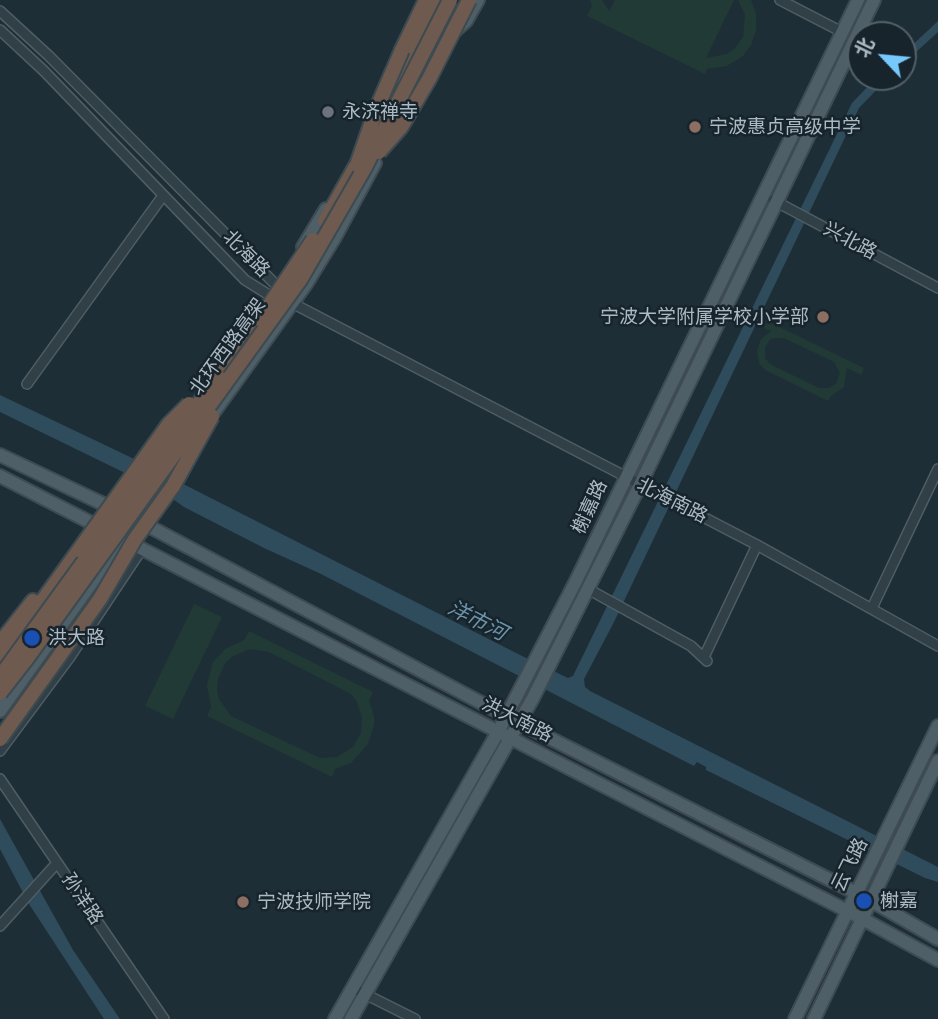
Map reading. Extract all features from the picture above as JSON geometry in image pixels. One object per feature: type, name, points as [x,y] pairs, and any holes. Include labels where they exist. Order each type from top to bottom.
[{"type":"highway","points":[[402,50],[418,0]]},
{"type":"highway","points":[[360,167],[376,110],[426,0]]},
{"type":"highway","name":"北环西路高架","points":[[0,677],[304,254],[360,167],[440,0]]},
{"type":"highway","name":"北环西路高架","points":[[0,692],[300,280],[450,0]]},
{"type":"highway","points":[[360,167],[401,127],[469,0]]},
{"type":"highway","points":[[0,723],[134,543],[173,486],[239,366]]},
{"type":"highway","points":[[0,660],[169,424],[218,377]]},
{"type":"highway","points":[[0,738],[100,599],[134,543]]},
{"type":"highway","points":[[0,643],[79,550]]},
{"type":"main road","points":[[0,669],[301,250],[356,157],[433,0]]},
{"type":"main road","points":[[0,711],[134,543],[137,520],[292,303],[335,237],[456,0]]},
{"type":"main road","points":[[434,45],[466,21],[478,0]]},
{"type":"main road","name":"榭嘉路","points":[[335,1019],[521,688],[859,0]]},
{"type":"main road","name":"榭嘉路","points":[[351,1019],[520,722],[591,590],[779,203],[874,0]]},
{"type":"main road","name":"洪大南路","points":[[0,454],[137,520],[506,716],[858,893],[938,939]]},
{"type":"main road","name":"洪大南路","points":[[0,476],[849,911],[938,960]]},
{"type":"main road","name":"云飞路","points":[[795,1019],[938,726]]},
{"type":"main road","name":"云飞路","points":[[814,1019],[938,761]]},
{"type":"street","points":[[780,0],[842,33]]},
{"type":"street","name":"北海路","points":[[0,11],[49,56],[273,290],[292,303]]},
{"type":"street","name":"北海路","points":[[0,30],[54,81],[245,280],[273,290]]},
{"type":"street","name":"兴北路","points":[[762,195],[938,288]]},
{"type":"street","points":[[27,384],[162,197]]},
{"type":"street","name":"北海南路","points":[[292,303],[757,545],[938,646]]},
{"type":"street","points":[[872,608],[938,470]]},
{"type":"street","points":[[0,751],[70,657],[134,543]]},
{"type":"street","points":[[591,590],[691,646],[706,659],[757,545]]},
{"type":"street","name":"孙洋路","points":[[0,779],[164,1019]]},
{"type":"street","points":[[0,926],[57,863]]},
{"type":"street","points":[[353,988],[415,1019]]},
{"type":"green space","points":[[590,0],[602,0],[609,11],[615,0],[734,0],[706,58],[727,54],[743,37],[745,15],[738,0],[751,0],[756,13],[756,30],[751,45],[743,56],[727,66],[707,69],[705,74],[587,16],[592,6]]},
{"type":"green space","points":[[767,321],[864,368],[861,375],[847,368],[844,387],[828,401],[765,370],[759,363],[757,351],[761,339],[771,331],[764,328]],"holes":[[[784,338],[834,362],[840,373],[836,384],[829,388],[819,388],[770,364],[765,358],[765,347],[771,339]]]},
{"type":"green space","points":[[194,604],[222,617],[173,719],[145,706]]},
{"type":"green space","points":[[249,631],[373,692],[369,701],[374,725],[368,744],[351,763],[335,769],[332,777],[207,716],[211,707],[207,685],[213,662],[225,649],[244,640]],"holes":[[[250,649],[269,652],[351,694],[357,702],[362,718],[361,733],[353,747],[337,757],[320,758],[231,716],[219,699],[217,689],[218,679],[226,662]]]},
{"type":"water","points":[[938,21],[938,32],[917,51],[917,41]]},
{"type":"water","points":[[864,91],[875,91],[859,108],[614,622],[584,679],[585,687],[590,691],[938,867],[938,882],[706,770],[706,767],[697,762],[694,766],[319,573],[184,507],[123,472],[0,412],[0,395],[130,457],[568,678],[573,676],[852,103]]},
{"type":"water","points":[[0,819],[73,950],[120,1019],[104,1019],[29,904],[0,849]]},
{"type":"railway","points":[[0,685],[35,641],[294,277],[360,167],[429,31]]},
{"type":"place","name":"永济禅寺","points":[[328,112]]},
{"type":"place","name":"宁波惠贞高级中学","points":[[695,127]]},
{"type":"place","name":"宁波大学附属学校小学部","points":[[823,317]]},
{"type":"place","name":"洪大路","points":[[32,638]]},
{"type":"place","name":"榭嘉","points":[[864,901]]},
{"type":"place","name":"宁波技师学院","points":[[243,902]]},
{"type":"water label","name":"洋市河","points":[[477,621]]}]
